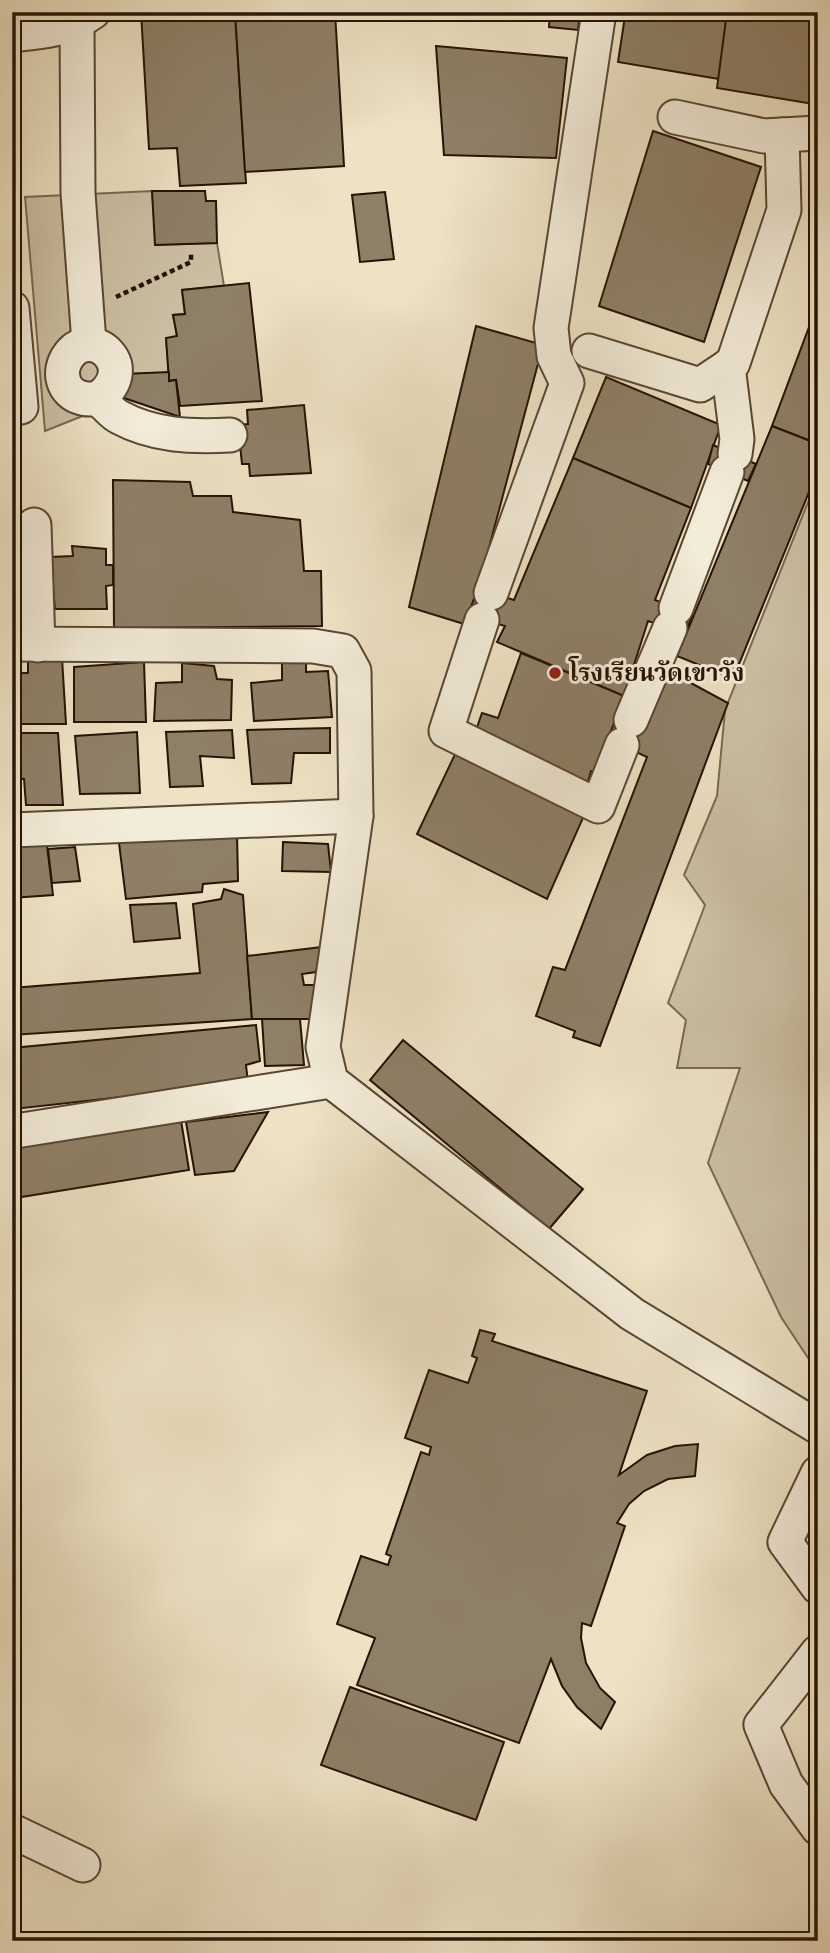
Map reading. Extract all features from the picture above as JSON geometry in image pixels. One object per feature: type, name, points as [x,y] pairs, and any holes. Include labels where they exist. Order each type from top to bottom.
[{"type":"street","points":[[599,12],[551,328],[554,356],[567,383],[486,606],[446,731],[598,806],[731,463],[737,439],[728,366]]},
{"type":"street","points":[[12,35],[49,32],[85,18],[78,193],[89,344],[70,353],[62,372],[64,383],[71,393],[82,398],[97,399],[117,416],[156,432],[192,437],[230,435]]},
{"type":"street","points":[[675,117],[764,136],[818,133]]},
{"type":"street","points":[[589,351],[700,385],[733,363],[783,210],[782,135]]},
{"type":"street","points":[[12,308],[21,407]]},
{"type":"street","points":[[34,525],[25,645],[313,646],[343,651],[354,671],[356,816],[323,1047],[331,1081],[632,1314],[818,1427]]},
{"type":"street","points":[[12,830],[356,816]]},
{"type":"street","points":[[22,1130],[331,1081]]},
{"type":"street","points":[[818,1473],[785,1542],[818,1587]]},
{"type":"street","points":[[818,1652],[761,1725],[786,1784],[818,1828]]},
{"type":"street","points":[[12,1831],[83,1865]]},
{"type":"path","points":[[87,311],[191,262],[191,252]]},
{"type":"shaded area","points":[[152,191],[156,245],[217,243],[224,286],[182,290],[185,314],[173,315],[177,336],[166,339],[169,372],[95,411],[45,431],[25,197]]},
{"type":"shaded area","points":[[818,477],[818,1373],[781,1317],[708,1163],[740,1068],[677,1068],[686,1020],[668,1003],[705,905],[684,875],[717,796],[725,710]]},
{"type":"building","points":[[141,12],[235,12],[246,183],[180,186],[177,148],[149,149]]},
{"type":"building","points":[[235,12],[335,12],[344,166],[245,172]]},
{"type":"building","points":[[550,12],[580,12],[578,30],[549,27]]},
{"type":"building","points":[[632,12],[693,12],[693,15],[726,21],[719,79],[618,62],[625,16],[631,17]]},
{"type":"building","points":[[727,12],[818,12],[818,78],[814,104],[717,88]]},
{"type":"building","points":[[436,46],[567,58],[556,158],[444,155]]},
{"type":"building","points":[[653,131],[761,167],[704,342],[599,306]]},
{"type":"building","points":[[152,191],[205,191],[206,201],[216,201],[217,243],[155,245]]},
{"type":"building","points":[[385,192],[394,259],[360,262],[352,195]]},
{"type":"building","points":[[249,283],[262,401],[180,406],[176,380],[169,381],[166,338],[177,336],[173,315],[185,314],[182,290]]},
{"type":"building","points":[[818,303],[818,444],[772,426]]},
{"type":"building","points":[[476,326],[543,345],[478,589],[464,624],[409,607]]},
{"type":"building","points":[[169,372],[169,381],[176,380],[180,417],[118,396],[123,374]]},
{"type":"building","points":[[606,377],[721,425],[691,508],[573,458]]},
{"type":"building","points":[[304,405],[311,473],[250,476],[249,464],[242,464],[238,425],[248,424],[247,410]]},
{"type":"building","points":[[772,426],[818,444],[818,470],[733,679],[677,656]]},
{"type":"building","points":[[713,445],[756,464],[748,481],[708,464]]},
{"type":"building","points":[[573,458],[691,508],[655,600],[693,615],[685,633],[648,621],[624,696],[497,642],[505,626],[468,615],[478,589],[514,600]]},
{"type":"building","points":[[113,480],[190,482],[193,496],[231,496],[233,512],[300,520],[304,571],[321,571],[322,626],[114,628]]},
{"type":"building","points":[[72,546],[106,549],[106,565],[113,565],[113,585],[106,586],[107,609],[55,609],[50,557],[73,556]]},
{"type":"building","points":[[521,653],[624,696],[599,772],[591,771],[584,795],[473,739],[482,713],[498,718]]},
{"type":"building","points":[[62,658],[66,724],[12,724],[12,673],[28,673],[28,661]]},
{"type":"building","points":[[306,660],[306,672],[328,671],[332,717],[254,721],[251,683],[282,680],[282,661]]},
{"type":"building","points":[[144,662],[146,722],[74,722],[74,667]]},
{"type":"building","points":[[182,663],[214,666],[217,679],[232,680],[231,720],[154,721],[156,683],[182,682]]},
{"type":"building","points":[[665,669],[728,703],[600,1046],[573,1037],[575,1031],[536,1016],[553,967],[565,970],[647,757],[608,739],[617,715]]},
{"type":"building","points":[[330,728],[330,753],[294,753],[291,783],[252,784],[247,730]]},
{"type":"building","points":[[232,730],[234,758],[200,756],[203,786],[170,787],[166,732]]},
{"type":"building","points":[[137,732],[140,793],[80,794],[75,736]]},
{"type":"building","points":[[12,733],[58,733],[63,805],[26,805],[24,779],[12,778]]},
{"type":"building","points":[[458,748],[586,811],[547,899],[417,834]]},
{"type":"building","points":[[237,832],[238,881],[203,884],[202,892],[126,899],[118,835]]},
{"type":"building","points":[[46,837],[53,895],[12,898],[12,840]]},
{"type":"building","points":[[283,842],[328,844],[331,872],[282,871]]},
{"type":"building","points":[[75,847],[80,881],[52,883],[48,849]]},
{"type":"building","points":[[224,889],[243,895],[252,1019],[12,1035],[12,988],[200,973],[193,904],[221,899]]},
{"type":"building","points":[[176,903],[180,938],[134,942],[130,905]]},
{"type":"building","points":[[322,947],[316,972],[302,974],[304,985],[317,985],[313,1019],[252,1019],[247,956]]},
{"type":"building","points":[[262,1019],[300,1019],[304,1065],[265,1066]]},
{"type":"building","points":[[256,1025],[260,1061],[246,1065],[248,1083],[14,1109],[12,1048]]},
{"type":"building","points":[[403,1040],[583,1189],[549,1229],[370,1080]]},
{"type":"building","points":[[268,1112],[234,1171],[195,1175],[186,1122]]},
{"type":"building","points":[[180,1114],[189,1170],[15,1198],[12,1141]]},
{"type":"building","points":[[480,1330],[495,1334],[492,1341],[647,1391],[619,1475],[647,1455],[675,1446],[698,1444],[695,1476],[668,1479],[644,1491],[629,1504],[617,1523],[625,1526],[591,1626],[582,1623],[581,1638],[586,1663],[600,1688],[615,1702],[601,1729],[577,1707],[562,1686],[551,1659],[519,1743],[357,1685],[375,1638],[337,1624],[361,1556],[388,1565],[391,1556],[386,1554],[421,1452],[429,1455],[431,1447],[405,1438],[429,1370],[468,1383],[477,1358],[472,1356]]},
{"type":"building","points":[[350,1687],[504,1742],[476,1820],[321,1765]]},
{"type":"place","name":"โรงเรียนวัดเขาวัง","points":[[555,673]]}]
